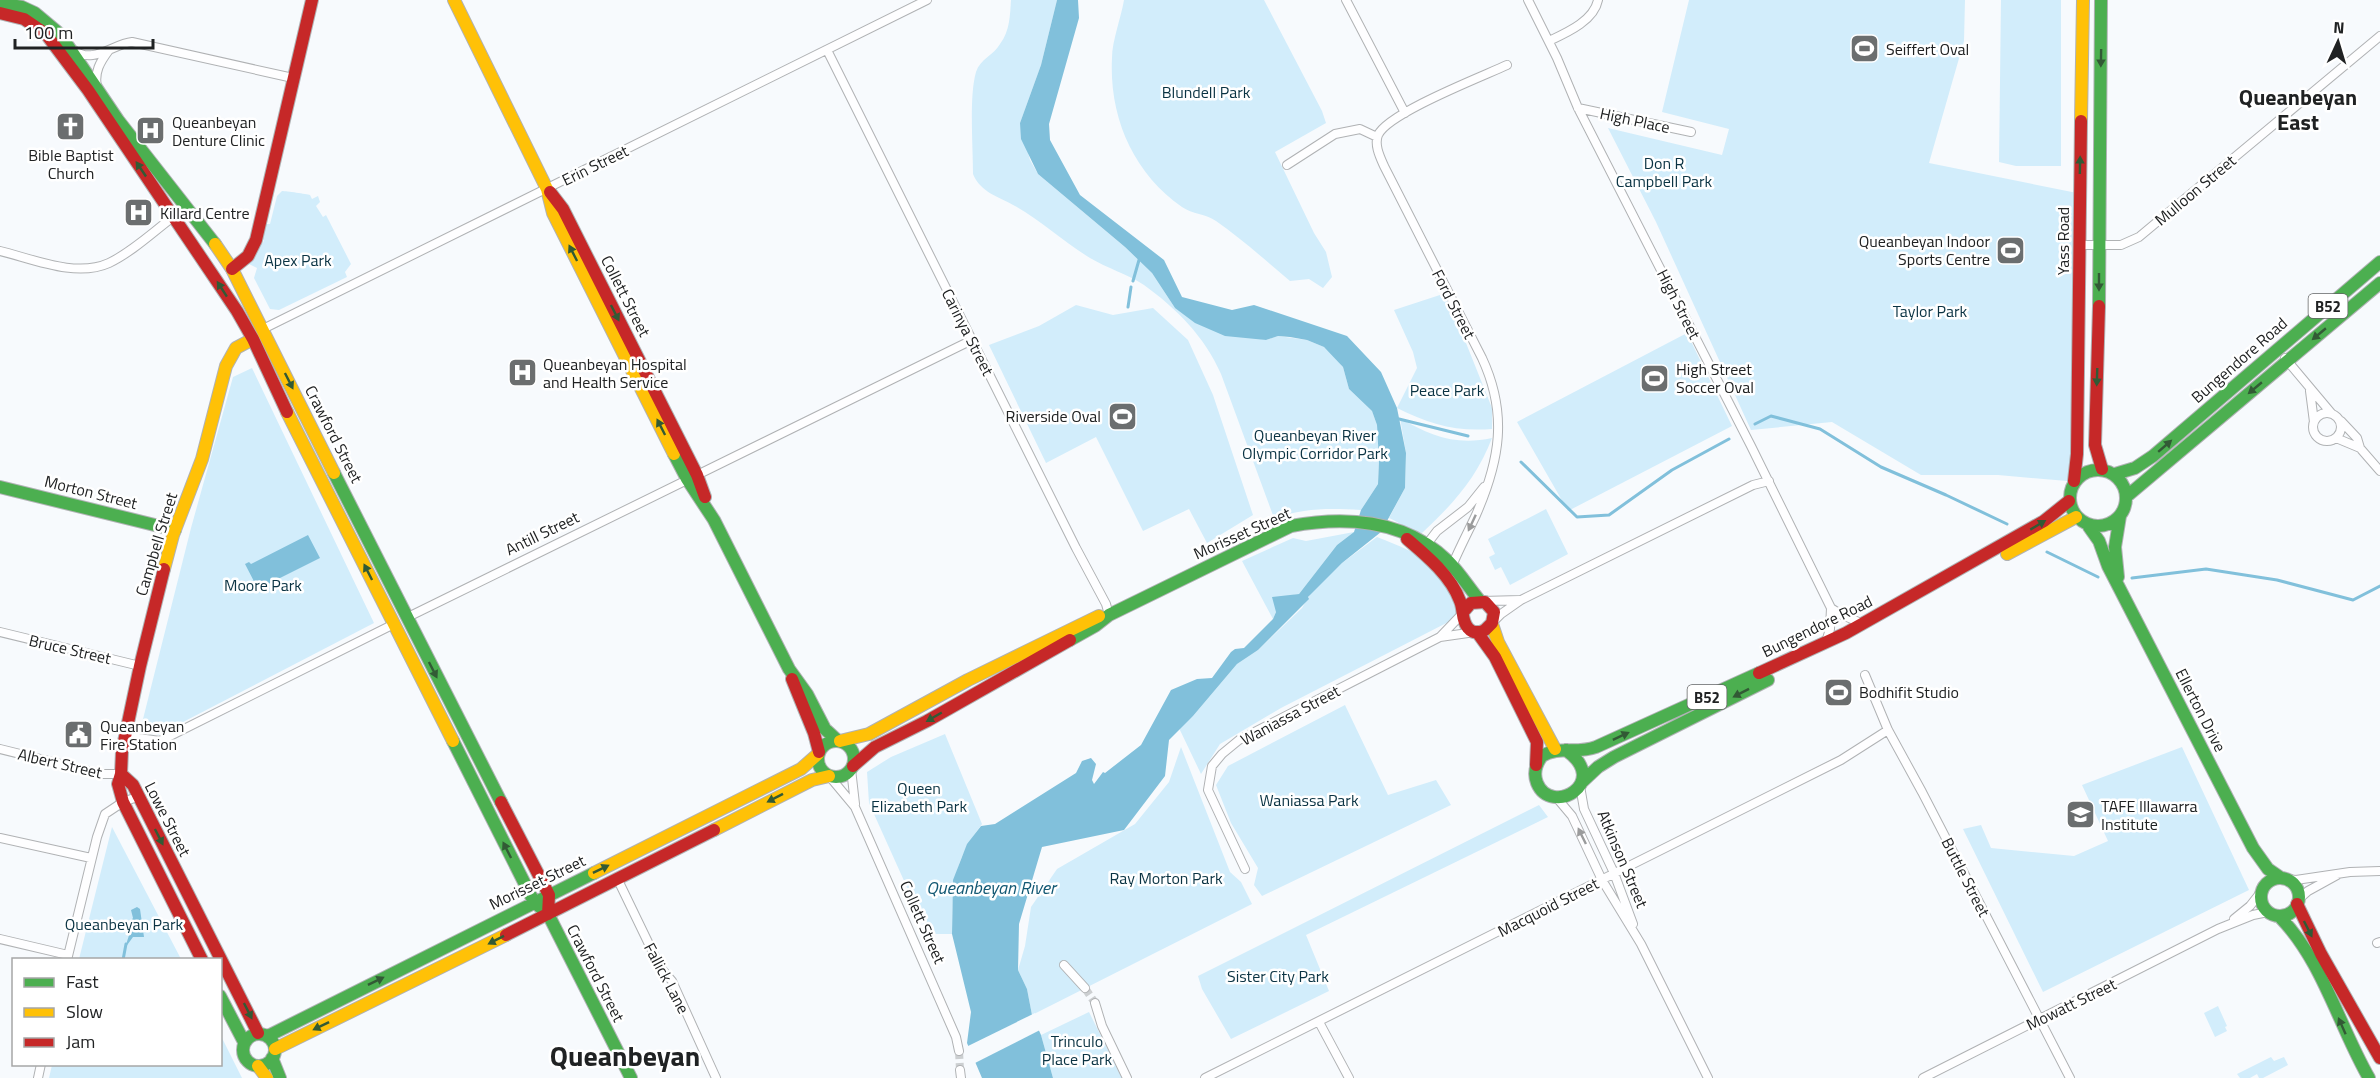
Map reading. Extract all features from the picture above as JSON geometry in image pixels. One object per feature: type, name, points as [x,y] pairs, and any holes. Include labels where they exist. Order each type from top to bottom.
[{"type":"main road","points":[[232,269],[245,260],[252,250],[312,0]]},
{"type":"main road","name":"Collett Street","points":[[454,0],[547,189],[553,213],[692,477],[789,669],[807,694],[825,729],[839,741]]},
{"type":"main road","name":"Yass Road","points":[[2074,481],[2077,454],[2083,0]]},
{"type":"main road","points":[[2101,0],[2095,445],[2102,469]]},
{"type":"main road","points":[[0,3],[22,6]]},
{"type":"main road","points":[[0,13],[22,6]]},
{"type":"main road","name":"Crawford Street","points":[[22,6],[53,25],[70,47],[101,97],[232,269],[406,618],[549,895],[548,914]]},
{"type":"main road","name":"Crawford Street","points":[[22,6],[56,47],[96,102],[221,286],[253,339],[285,409],[534,902],[548,914],[631,1078]]},
{"type":"main road","points":[[2080,196],[2099,196]]},
{"type":"main road","points":[[173,217],[186,207]]},
{"type":"main road","name":"Bungendore Road","points":[[2115,474],[2135,468],[2153,456],[2380,262]]},
{"type":"main road","name":"Bungendore Road","points":[[2126,498],[2146,478],[2380,283]]},
{"type":"main road","name":"Campbell Street","points":[[121,774],[124,736],[175,530],[202,459],[230,356],[241,342],[253,339],[262,329]]},
{"type":"main road","points":[[2081,520],[2069,501],[2070,491],[2074,481],[2090,470],[2102,469],[2115,474],[2121,482],[2126,498]]},
{"type":"main road","name":"Morton Street","points":[[0,487],[175,530]]},
{"type":"main road","name":"B52","points":[[2081,520],[2105,525],[2120,516],[2126,498]]},
{"type":"main road","name":"Bungendore Road","points":[[1561,749],[1586,750],[1607,743],[1863,624],[2044,521],[2069,501]]},
{"type":"main road","name":"Ellerton Drive","points":[[2120,516],[2115,547],[2120,587]]},
{"type":"main road","name":"Morisset Street","points":[[852,767],[870,750],[927,721],[1095,626],[1109,615],[1291,526],[1312,521],[1354,520],[1374,524],[1427,544]]},
{"type":"main road","name":"Bungendore Road","points":[[1581,783],[1598,767],[1614,757],[2081,520]]},
{"type":"main road","name":"Ellerton Drive","points":[[2081,520],[2100,541],[2108,566],[2253,848],[2268,869],[2284,878]]},
{"type":"main road","name":"Morisset Street","points":[[1397,532],[1414,544],[1437,567]]},
{"type":"main road","points":[[1427,544],[1452,566],[1481,601],[1493,610],[1493,623],[1498,642],[1541,726],[1561,749],[1580,759],[1583,767],[1581,783]]},
{"type":"main road","points":[[1427,544],[1437,567],[1455,591],[1466,626],[1476,632],[1495,657],[1537,742],[1535,778],[1538,786],[1544,793],[1556,797]]},
{"type":"main road","points":[[1463,612],[1471,603],[1481,601]]},
{"type":"main road","name":"Morisset Street","points":[[839,741],[869,734],[1009,659],[1095,617],[1109,615]]},
{"type":"main road","name":"Antill Street","points":[[394,624],[406,618]]},
{"type":"main road","points":[[1476,632],[1485,631],[1493,623]]},
{"type":"main road","points":[[1009,659],[1037,658]]},
{"type":"main road","name":"Collett Street","points":[[789,669],[798,699],[815,731],[818,753]]},
{"type":"main road","points":[[963,700],[973,688],[977,675]]},
{"type":"main road","points":[[839,741],[849,746],[853,752],[852,767],[842,776],[830,776],[818,766],[818,753],[828,742],[839,741]]},
{"type":"main road","points":[[1536,765],[1547,752],[1561,749]]},
{"type":"main road","name":"Morisset Street","points":[[263,1035],[801,769],[818,753]]},
{"type":"main road","name":"Lowe Street","points":[[201,958],[123,802],[117,784],[121,774],[133,785],[263,1035]]},
{"type":"main road","name":"Morisset Street","points":[[274,1054],[812,780],[830,776]]},
{"type":"main road","name":"B52","points":[[1556,797],[1572,795],[1581,783]]},
{"type":"main road","name":"Ellerton Drive","points":[[2253,848],[2262,876],[2262,890]]},
{"type":"main road","points":[[2369,1078],[2351,1045],[2307,948],[2291,927],[2261,903],[2262,890],[2270,880],[2284,878],[2297,889],[2298,901],[2321,954],[2380,1058]]},
{"type":"main road","points":[[2274,914],[2290,913],[2298,901]]},
{"type":"main road","points":[[222,1000],[244,1042]]},
{"type":"main road","points":[[274,1054],[266,1064],[258,1066],[252,1064],[244,1057],[242,1051],[244,1042],[249,1036],[263,1035],[273,1042],[280,1078]]},
{"type":"main road","points":[[258,1066],[267,1078]]},
{"type":"street","name":"Erin Street","points":[[262,329],[927,0]]},
{"type":"street","points":[[1346,0],[1405,113]]},
{"type":"street","name":"High Street","points":[[1528,0],[1549,41],[1578,108],[1832,608]]},
{"type":"street","points":[[1549,41],[1576,26],[1596,9],[1598,0]]},
{"type":"street","name":"Mulloon Street","points":[[2080,245],[2124,244],[2139,237],[2380,36]]},
{"type":"street","points":[[70,47],[86,56],[132,42],[293,78]]},
{"type":"street","points":[[101,97],[96,85],[96,73],[100,62],[109,50]]},
{"type":"street","name":"Carinya Street","points":[[827,50],[1106,604],[1109,615]]},
{"type":"street","points":[[1287,165],[1335,134],[1350,129],[1360,129],[1377,137],[1385,126],[1405,113],[1507,65]]},
{"type":"street","name":"High Place","points":[[1578,108],[1691,132]]},
{"type":"street","name":"Ford Street","points":[[1377,137],[1377,149],[1384,166],[1482,358],[1493,384],[1498,407],[1499,439],[1489,479],[1452,566]]},
{"type":"street","points":[[0,251],[67,267],[81,269],[95,267],[109,263],[120,256],[173,217]]},
{"type":"street","name":"Antill Street","points":[[406,618],[972,340]]},
{"type":"street","points":[[2276,350],[2287,360],[2310,391],[2357,438],[2360,448],[2380,471]]},
{"type":"street","points":[[2310,391],[2313,431],[2319,438],[2327,441],[2336,438],[2360,448]]},
{"type":"street","points":[[2314,422],[2319,415],[2335,416]]},
{"type":"street","points":[[2335,416],[2340,430],[2336,438]]},
{"type":"street","name":"Ford Street","points":[[1427,544],[1437,531],[1468,507],[1489,479]]},
{"type":"street","points":[[1493,623],[1501,614],[1521,600],[1753,485],[1769,481]]},
{"type":"street","points":[[1481,601],[1521,600]]},
{"type":"street","points":[[1832,608],[1863,624]]},
{"type":"street","points":[[1826,642],[1832,608]]},
{"type":"street","name":"Waniassa Street","points":[[1440,637],[1463,612]]},
{"type":"street","name":"Antill Street","points":[[124,736],[160,741],[394,624]]},
{"type":"street","name":"Bruce Street","points":[[0,632],[140,666]]},
{"type":"street","name":"Waniassa Street","points":[[1245,869],[1208,790],[1212,766],[1222,754],[1239,740],[1440,637],[1476,632]]},
{"type":"street","name":"Buttle Street","points":[[1865,675],[1888,730],[2070,1078]]},
{"type":"street","name":"Macquoid Street","points":[[1205,1078],[1841,760],[1888,730]]},
{"type":"street","name":"Albert Street","points":[[0,749],[101,774],[121,774]]},
{"type":"street","name":"Collett Street","points":[[852,767],[855,807]]},
{"type":"street","name":"Collett Street","points":[[830,776],[855,807],[955,1034],[958,1051]]},
{"type":"street","name":"Atkinson Street","points":[[1581,783],[1584,809],[1614,873],[1641,944]]},
{"type":"street","points":[[0,939],[67,957],[91,858],[105,814],[137,796]]},
{"type":"street","name":"Atkinson Street","points":[[1556,797],[1572,816],[1602,880],[1641,944],[1708,1078]]},
{"type":"street","points":[[0,838],[91,858]]},
{"type":"street","points":[[2284,878],[2296,880],[2343,872],[2380,871]]},
{"type":"street","points":[[2298,901],[2313,887],[2343,872]]},
{"type":"street","name":"Fallick Lane","points":[[617,878],[660,967],[672,981],[716,1078]]},
{"type":"street","name":"Mowatt Street","points":[[2218,929],[2247,910],[2262,890]]},
{"type":"street","name":"Mowatt Street","points":[[1923,1078],[2218,929],[2255,914],[2274,914]]},
{"type":"street","points":[[1064,965],[1085,987]]},
{"type":"street","points":[[1095,1003],[1101,1026],[1127,1078]]},
{"type":"street","points":[[1319,1022],[1349,1078]]},
{"type":"green space","name":"Queanbeyan River Olympic Corridor Park","points":[[1011,0],[1057,0],[1041,65],[1020,123],[1030,160],[1038,174],[1125,247],[1152,273],[1175,308],[1251,337],[1266,340],[1278,336],[1307,340],[1324,347],[1333,355],[1343,367],[1349,389],[1372,411],[1377,425],[1378,484],[1361,510],[1317,510],[1296,512],[1274,518],[1221,374],[1207,348],[1188,324],[1144,285],[1090,258],[1025,212],[985,190],[976,180],[973,174],[974,82],[978,68],[997,48],[1006,34]]},
{"type":"green space","name":"Blundell Park","points":[[1124,0],[1264,0],[1322,111],[1326,123],[1275,152],[1314,233],[1326,252],[1332,277],[1323,288],[1309,279],[1290,281],[1216,221],[1182,207],[1150,178],[1128,142],[1115,101],[1112,51]]},
{"type":"green space","name":"Taylor Park","points":[[1689,0],[1965,0],[1964,41],[1929,163],[2077,193],[2076,446],[2067,481],[1998,475],[1921,475],[1832,422],[1751,430],[1656,222],[1608,128],[1722,155],[1729,129],[1662,112]]},
{"type":"green space","points":[[2001,0],[2061,0],[2061,166],[2016,166],[1999,162]]},
{"type":"green space","name":"Apex Park","points":[[282,191],[310,195],[312,199],[318,196],[320,202],[316,206],[323,217],[326,215],[351,264],[345,272],[347,277],[279,310],[270,309],[254,278],[257,268],[249,264],[246,256],[263,243],[262,224],[270,224],[277,196]]},
{"type":"green space","name":"Peace Park","points":[[1446,293],[1492,408],[1492,429],[1443,426],[1397,408],[1417,368],[1413,352],[1394,310]]},
{"type":"green space","name":"Riverside Oval","points":[[1076,305],[1113,315],[1153,308],[1188,340],[1213,395],[1253,515],[1207,543],[1189,509],[1143,531],[1096,437],[1046,463],[989,345],[1039,326]]},
{"type":"green space","name":"High Street Soccer Oval","points":[[1687,333],[1732,426],[1568,511],[1517,422]]},
{"type":"green space","name":"Moore Park","points":[[252,368],[374,623],[158,735],[141,727],[191,528],[233,377]]},
{"type":"green space","points":[[1400,418],[1422,430],[1444,438],[1467,441],[1492,438],[1479,466],[1463,490],[1422,533],[1389,518],[1405,488],[1406,453]]},
{"type":"green space","points":[[1546,509],[1568,554],[1510,585],[1501,567],[1495,570],[1489,557],[1495,554],[1488,539]]},
{"type":"green space","points":[[1354,532],[1337,545],[1299,594],[1282,597],[1273,619],[1242,561],[1293,538],[1306,541]]},
{"type":"green space","points":[[1377,537],[1408,550],[1425,562],[1446,588],[1460,616],[1281,708],[1220,744],[1201,774],[1179,728],[1193,716],[1237,664],[1258,650],[1302,608],[1312,591],[1342,563]]},
{"type":"green space","name":"Waniassa Park","points":[[1345,705],[1388,795],[1436,780],[1451,805],[1262,896],[1254,885],[1258,868],[1231,823],[1216,785],[1228,766]]},
{"type":"green space","name":"Queen Elizabeth Park","points":[[945,734],[982,824],[959,864],[954,888],[952,934],[928,934],[869,803],[867,772],[891,757]]},
{"type":"green space","name":"Ray Morton Park","points":[[1181,747],[1230,872],[1241,882],[1252,904],[1032,1015],[1027,989],[1018,970],[1025,946],[1031,907],[1057,869],[1135,824],[1169,782]]},
{"type":"green space","points":[[2182,747],[2249,890],[2043,992],[1963,829],[1981,825],[1991,848],[2074,856],[2108,841],[2082,785]]},
{"type":"green space","name":"Sister City Park","points":[[1539,805],[1548,817],[1306,935],[1329,991],[1231,1039],[1202,989],[1198,976]]},
{"type":"green space","name":"Queanbeyan Park","points":[[112,827],[180,958],[79,958]]},
{"type":"green space","points":[[2218,1006],[2227,1031],[2215,1037],[2204,1013]]},
{"type":"green space","name":"Trinculo Place Park","points":[[1089,1012],[1122,1078],[1053,1078],[1041,1035]]},
{"type":"green space","points":[[222,1038],[242,1078],[49,1078],[52,1066],[222,1066]]},
{"type":"green space","points":[[2271,1057],[2274,1061],[2284,1057],[2288,1065],[2263,1078],[2259,1078],[2257,1074],[2250,1078],[2240,1078],[2237,1074]]},
{"type":"water","name":"Queanbeyan River","points":[[1057,0],[1078,0],[1079,18],[1049,124],[1050,140],[1080,195],[1164,260],[1182,297],[1232,310],[1254,305],[1347,336],[1381,372],[1397,408],[1406,453],[1405,488],[1381,532],[1342,563],[1258,650],[1237,664],[1193,716],[1169,740],[1165,776],[1124,830],[1042,847],[1019,924],[1018,970],[1027,989],[1032,1015],[1041,1035],[1053,1078],[982,1078],[967,1043],[971,1012],[952,934],[953,880],[967,844],[981,826],[995,824],[1076,773],[1082,761],[1091,758],[1096,764],[1092,780],[1094,784],[1103,772],[1105,773],[1141,745],[1171,690],[1197,679],[1212,678],[1231,652],[1244,648],[1273,619],[1276,612],[1272,597],[1299,594],[1337,545],[1354,532],[1361,510],[1378,484],[1377,425],[1372,411],[1349,389],[1343,367],[1324,347],[1307,340],[1290,337],[1278,336],[1266,340],[1225,336],[1195,323],[1175,308],[1152,273],[1125,247],[1038,174],[1021,139],[1020,123],[1041,65]]},
{"type":"water","points":[[308,535],[320,558],[262,587],[263,589],[259,591],[245,564],[249,562],[251,564]]},
{"type":"water","points":[[137,907],[140,909],[144,937],[133,937],[125,948],[130,932],[127,926],[133,918],[131,910]]},
{"type":"pier","points":[[1035,1013],[1042,1029],[973,1064],[966,1047]]},
{"type":"waterway","points":[[1133,281],[1139,260]]},
{"type":"waterway","points":[[1128,307],[1131,287]]},
{"type":"waterway","points":[[1755,424],[1771,416],[1820,429],[1881,467],[2007,524]]},
{"type":"waterway","points":[[1399,419],[1468,436]]},
{"type":"waterway","points":[[1521,462],[1577,517],[1609,515],[1672,470],[1729,439]]},
{"type":"waterway","points":[[2047,552],[2098,577]]},
{"type":"waterway","points":[[2132,578],[2206,569],[2277,580],[2353,600],[2380,586]]},
{"type":"waterway","points":[[123,958],[126,944]]},
{"type":"tunnel","points":[[1085,988],[1095,1003]]},
{"type":"tunnel","points":[[959,1051],[960,1070]]},
{"type":"traffic: fast","points":[[2099,306],[2101,0]]},
{"type":"traffic: fast","points":[[0,3],[22,7],[35,13],[60,34],[118,120],[215,244]]},
{"type":"traffic: fast","points":[[2115,474],[2135,468],[2153,456],[2380,262]]},
{"type":"traffic: fast","points":[[2126,497],[2380,283]]},
{"type":"traffic: fast","points":[[674,454],[687,479],[714,520],[789,669],[807,694],[825,729],[838,741]]},
{"type":"traffic: fast","points":[[2092,470],[2104,470],[2114,474],[2122,482],[2126,498],[2122,514],[2114,522],[2104,526],[2092,526],[2082,522],[2074,514],[2070,504],[2070,492],[2074,482],[2082,474],[2092,470]]},
{"type":"traffic: fast","points":[[334,473],[501,802]]},
{"type":"traffic: fast","points":[[0,487],[175,530]]},
{"type":"traffic: fast","points":[[2118,577],[2115,547],[2120,516]]},
{"type":"traffic: fast","points":[[1070,640],[1109,615],[1291,526],[1333,521],[1374,524],[1413,537],[1431,547],[1448,561],[1480,601]]},
{"type":"traffic: fast","points":[[2087,524],[2099,541],[2108,566],[2253,848],[2268,869],[2281,878]]},
{"type":"traffic: fast","points":[[1566,750],[1579,762],[1583,774],[1581,784],[1574,792],[1554,797],[1544,793],[1537,783],[1536,769],[1542,756],[1555,751],[1596,747],[1759,673]]},
{"type":"traffic: fast","points":[[1582,782],[1598,767],[1614,757],[1768,680]]},
{"type":"traffic: fast","points":[[453,741],[534,902],[548,914],[631,1078]]},
{"type":"traffic: fast","points":[[836,741],[849,746],[854,759],[849,772],[836,777],[823,772],[818,759],[823,746],[836,741]]},
{"type":"traffic: fast","points":[[268,1036],[594,873]]},
{"type":"traffic: fast","points":[[2280,878],[2287,879],[2293,884],[2298,890],[2299,897],[2298,904],[2293,910],[2287,915],[2280,916],[2273,915],[2267,910],[2262,904],[2261,897],[2262,890],[2267,884],[2273,879],[2280,878]]},
{"type":"traffic: fast","points":[[2279,916],[2294,934],[2319,973],[2369,1078]]},
{"type":"traffic: fast","points":[[222,1000],[244,1042]]},
{"type":"traffic: fast","points":[[259,1034],[270,1039],[275,1050],[270,1061],[259,1066],[248,1061],[243,1050],[248,1039],[259,1034]]},
{"type":"traffic: fast","points":[[272,1058],[280,1078]]},
{"type":"traffic: slow","points":[[454,0],[547,189],[553,213],[674,454]]},
{"type":"traffic: slow","points":[[2081,121],[2083,0]]},
{"type":"traffic: slow","points":[[215,244],[232,269],[334,473]]},
{"type":"traffic: slow","points":[[164,569],[173,535],[202,459],[226,366],[236,348],[253,339]]},
{"type":"traffic: slow","points":[[287,412],[453,741]]},
{"type":"traffic: slow","points":[[2007,554],[2076,517]]},
{"type":"traffic: slow","points":[[840,741],[869,734],[968,680],[1099,616]]},
{"type":"traffic: slow","points":[[1492,624],[1498,642],[1555,749]]},
{"type":"traffic: slow","points":[[594,873],[801,769],[818,754]]},
{"type":"traffic: slow","points":[[714,830],[812,780],[829,776]]},
{"type":"traffic: slow","points":[[275,1049],[506,935]]},
{"type":"traffic: slow","points":[[258,1066],[267,1078]]},
{"type":"traffic: jam","points":[[232,269],[248,256],[256,240],[312,0]]},
{"type":"traffic: jam","points":[[0,13],[24,19],[46,34],[88,90],[237,311],[253,339],[287,412]]},
{"type":"traffic: jam","points":[[2074,481],[2077,454],[2081,121]]},
{"type":"traffic: jam","points":[[550,192],[563,209],[697,475],[705,497]]},
{"type":"traffic: jam","points":[[2099,306],[2095,445],[2102,469]]},
{"type":"traffic: jam","points":[[1759,673],[1846,633],[2044,521],[2069,501]]},
{"type":"traffic: jam","points":[[1407,539],[1438,567],[1451,583],[1460,601],[1464,622],[1470,630],[1481,632],[1492,623],[1494,612],[1485,602],[1471,603],[1464,611]]},
{"type":"traffic: jam","points":[[164,569],[140,666],[122,751],[118,784],[123,802],[201,958]]},
{"type":"traffic: jam","points":[[1477,632],[1495,657],[1537,742],[1536,765]]},
{"type":"traffic: jam","points":[[853,766],[875,747],[927,721],[1070,640]]},
{"type":"traffic: jam","points":[[792,679],[814,733],[819,752]]},
{"type":"traffic: jam","points":[[121,774],[133,785],[220,958]]},
{"type":"traffic: jam","points":[[501,802],[549,895],[548,914]]},
{"type":"traffic: jam","points":[[506,935],[714,830]]},
{"type":"traffic: jam","points":[[2297,904],[2321,954],[2380,1058]]},
{"type":"traffic: jam","points":[[222,962],[258,1033]]},
{"type":"place","name":"Seiffert Oval","points":[[1865,49]]},
{"type":"place","name":"Bible Baptist Church","points":[[71,127]]},
{"type":"place","name":"Queanbeyan Denture Clinic","points":[[151,131]]},
{"type":"place","name":"Killard Centre","points":[[139,213]]},
{"type":"place","name":"Queanbeyan Indoor Sports Centre","points":[[2011,250]]},
{"type":"place","name":"Queanbeyan Hospital and Health Service","points":[[522,373]]},
{"type":"place","name":"High Street Soccer Oval","points":[[1655,378]]},
{"type":"place","name":"Riverside Oval","points":[[1122,416]]},
{"type":"place","name":"Bodhifit Studio","points":[[1838,692]]},
{"type":"place","name":"Queanbeyan Fire Station","points":[[79,735]]},
{"type":"place","name":"TAFE Illawarra Institute","points":[[2080,815]]},
{"type":"district","name":"Queanbeyan East","points":[[2298,110]]},
{"type":"district","name":"Queanbeyan","points":[[625,1055]]},
{"type":"park label","name":"Don R Campbell Park","points":[[1664,172]]}]
